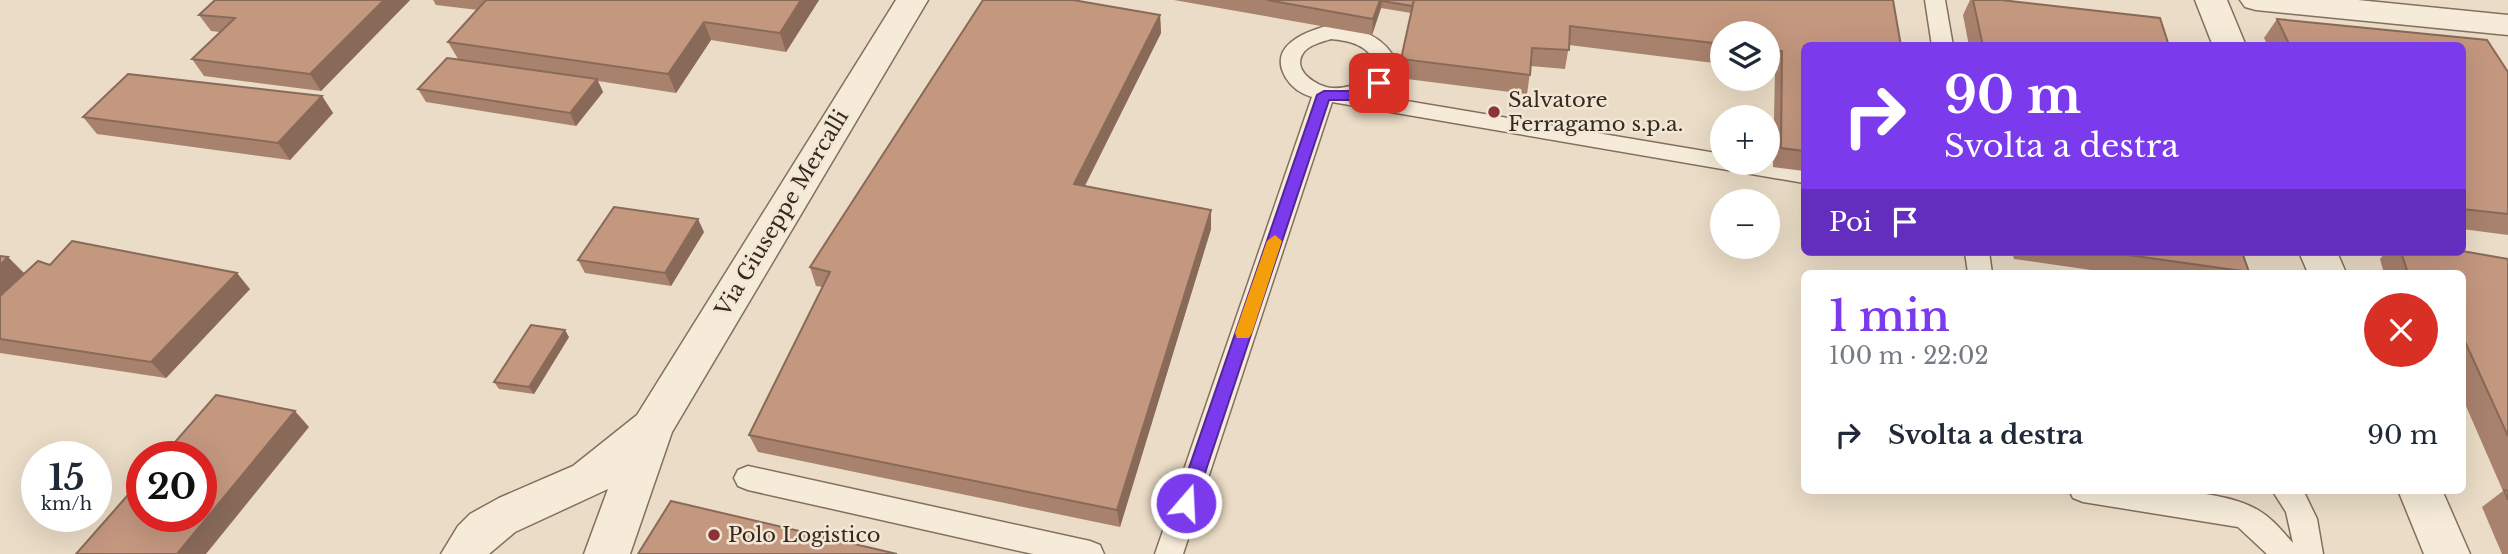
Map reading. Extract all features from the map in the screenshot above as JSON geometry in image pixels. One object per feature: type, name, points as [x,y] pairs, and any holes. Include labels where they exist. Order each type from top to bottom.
[{"type":"street","name":"Via Giuseppe Mercalli","points":[[652,427],[912,0]]},
{"type":"street","points":[[2210,0],[2228,42]]},
{"type":"street","points":[[2256,0],[2508,25]]},
{"type":"street","points":[[464,554],[470,543],[489,526],[511,512],[576,487],[603,470],[652,427]]},
{"type":"street","points":[[607,554],[652,427]]},
{"type":"street","points":[[2422,494],[2447,554]]},
{"type":"lane","points":[[1935,0],[1942,42]]},
{"type":"lane","points":[[1169,554],[1331,96],[1710,160]]},
{"type":"lane","points":[[1780,171],[1801,175]]},
{"type":"lane","points":[[748,478],[1090,554]]},
{"type":"lane","points":[[2109,494],[2219,510],[2246,517],[2264,530],[2285,554]]},
{"type":"lane","points":[[2290,494],[2297,501],[2306,528],[2309,554]]},
{"type":"building","points":[[215,0],[384,0],[310,74],[192,59],[235,18],[199,15]]},
{"type":"building","points":[[486,0],[801,0],[780,33],[704,22],[668,74],[448,42]]},
{"type":"building","points":[[983,0],[1073,0],[1160,15],[1074,184],[1211,210],[1117,510],[749,435],[830,272],[810,267]]},
{"type":"building","points":[[1267,0],[1380,0],[1373,19]]},
{"type":"building","points":[[1382,0],[1414,0],[1412,6]]},
{"type":"building","points":[[1414,0],[1893,0],[1900,42],[1801,42],[1801,151],[1781,148],[1780,21],[1710,21],[1710,43],[1570,26],[1569,50],[1532,48],[1530,75],[1401,59]]},
{"type":"building","points":[[1973,0],[2001,0],[2160,18],[2168,42],[1982,42]]},
{"type":"building","points":[[2277,19],[2487,40],[2508,72],[2508,214],[2466,209],[2466,42],[2288,42]]},
{"type":"building","points":[[447,58],[597,79],[570,113],[418,89]]},
{"type":"building","points":[[128,74],[322,96],[278,143],[83,117]]},
{"type":"building","points":[[614,207],[698,219],[665,273],[578,260]]},
{"type":"building","points":[[72,241],[237,273],[151,362],[0,339],[0,296],[38,261],[50,265]]},
{"type":"building","points":[[2466,252],[2508,259],[2508,436],[2466,344],[2466,270],[2407,270],[2402,256],[2466,256]]},
{"type":"building","points":[[0,256],[8,257],[0,265]]},
{"type":"building","points":[[2135,256],[2243,256],[2248,270]]},
{"type":"building","points":[[531,325],[565,330],[529,387],[494,382]]},
{"type":"building","points":[[216,395],[295,411],[217,506],[217,441],[176,441]]},
{"type":"building","points":[[126,497],[126,532],[195,532],[177,554],[76,554],[95,532],[112,532],[112,513]]},
{"type":"building","points":[[671,501],[897,554],[638,554]]},
{"type":"slow traffic","points":[[1243,333],[1275,241]]},
{"type":"place","name":"Salvatore Ferragamo s.p.a.","points":[[1494,112]]},
{"type":"place","name":"Polo Logistico","points":[[714,535]]},
{"type":"route","points":[[1186,503],[1324,95],[1355,96],[1379,83]]}]
